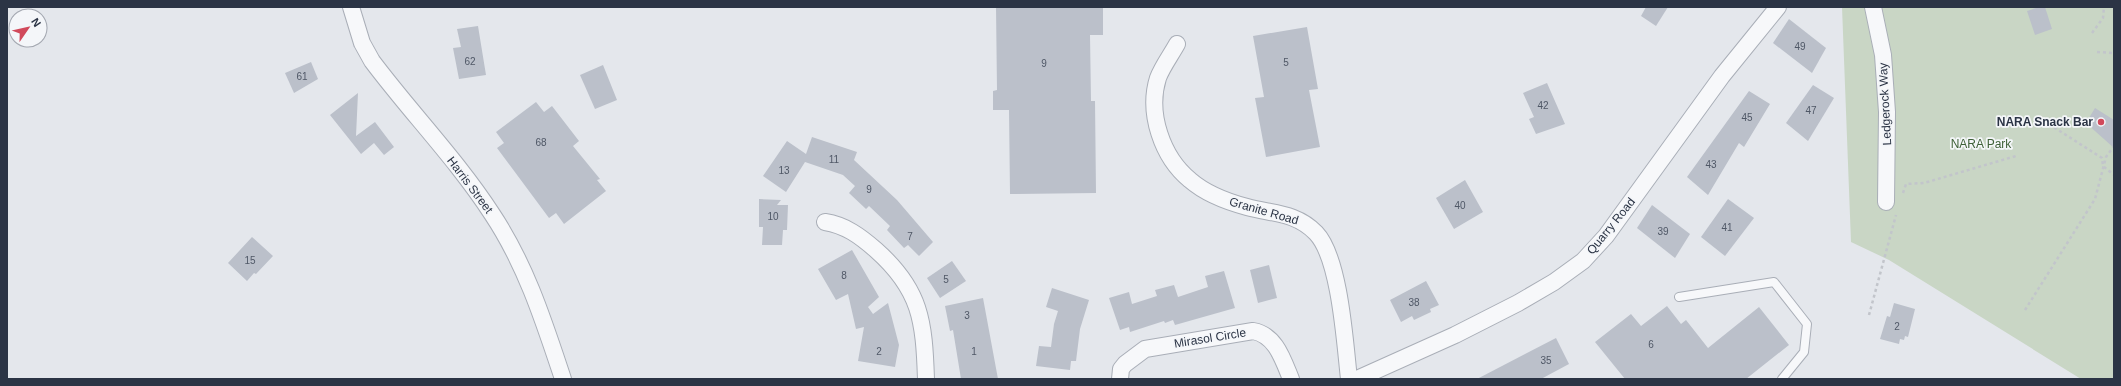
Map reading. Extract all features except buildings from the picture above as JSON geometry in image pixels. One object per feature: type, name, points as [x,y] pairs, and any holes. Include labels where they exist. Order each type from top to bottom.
[{"type":"street","name":"Harris Street","points":[[352,7],[362,43],[372,61],[476,191],[492,214],[512,248],[539,308],[563,379]]},
{"type":"street","name":"Quarry Road","points":[[1357,379],[1456,335],[1518,303],[1554,282],[1582,261],[1606,236],[1722,76],[1778,7]]},
{"type":"street","name":"Ledgerock Way","points":[[1873,7],[1884,62],[1895,204]]},
{"type":"street","name":"Granite Road","points":[[1177,44],[1158,78],[1156,99],[1155,120],[1168,154],[1190,180],[1218,198],[1248,208],[1269,210],[1301,221],[1317,234],[1328,252],[1337,288],[1349,379]]},
{"type":"street","points":[[825,222],[843,227],[860,237],[889,262],[909,288],[921,319],[924,336],[926,379]]},
{"type":"street","name":"Mirasol Circle","points":[[1120,379],[1121,369],[1125,364],[1145,349],[1253,331],[1259,332],[1273,341],[1291,379]]},
{"type":"lane","points":[[1679,297],[1774,282],[1807,324],[1804,352],[1782,379]]},
{"type":"path","points":[[2092,33],[2104,18],[2104,7]]},
{"type":"path","points":[[2097,52],[2114,53]]},
{"type":"path","points":[[2044,121],[2102,158],[2103,166],[2114,175]]},
{"type":"path","points":[[2025,310],[2095,199],[2106,157],[2114,146]]},
{"type":"path","points":[[1869,315],[1895,204],[1906,184],[1924,183],[2016,156]]},
{"type":"green space","name":"NARA Park","points":[[1842,7],[2114,7],[2114,379],[2081,379],[1889,260],[1851,242]]},
{"type":"place","name":"NARA Snack Bar","points":[[2101,122]]}]
